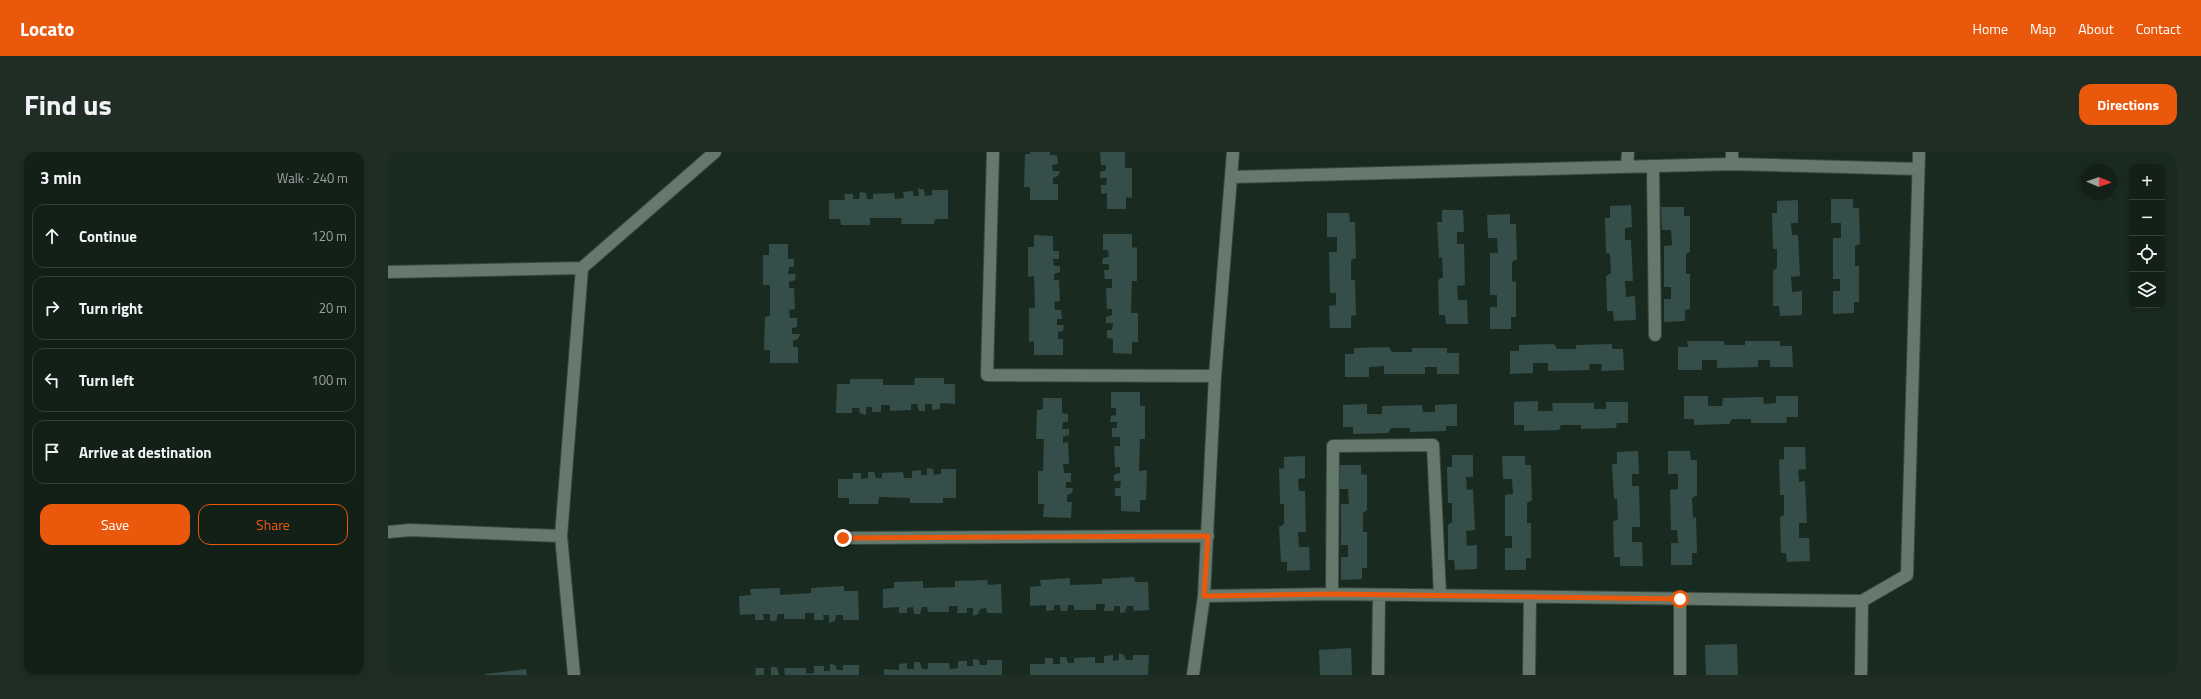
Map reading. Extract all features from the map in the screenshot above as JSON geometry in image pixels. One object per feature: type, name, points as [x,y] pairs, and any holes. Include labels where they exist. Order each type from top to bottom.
[{"type":"street","points":[[388,272],[582,268],[715,152]]},
{"type":"street","points":[[993,152],[987,375],[1215,376]]},
{"type":"street","points":[[1193,675],[1204,596],[1215,376],[1233,152]]},
{"type":"street","points":[[1627,167],[1628,152]]},
{"type":"street","points":[[1204,596],[1379,594],[1862,601],[1908,575],[1919,152]]},
{"type":"street","points":[[1231,177],[1627,167],[1653,166],[1732,158],[1918,169]]},
{"type":"street","points":[[1653,166],[1655,335]]},
{"type":"street","points":[[574,675],[561,536],[582,268]]},
{"type":"street","points":[[1332,594],[1333,446],[1433,445],[1440,595]]},
{"type":"street","points":[[388,532],[410,530],[561,536]]},
{"type":"street","points":[[843,538],[1208,536]]},
{"type":"street","points":[[1378,675],[1379,594]]},
{"type":"street","points":[[1529,675],[1530,597]]},
{"type":"street","points":[[1680,599],[1680,675]]},
{"type":"street","points":[[1861,675],[1862,601]]},
{"type":"building","points":[[1030,152],[1050,152],[1050,155],[1057,155],[1058,164],[1052,165],[1053,171],[1060,171],[1058,176],[1053,178],[1053,184],[1058,184],[1058,200],[1030,200],[1030,187],[1024,187],[1025,154],[1030,154]]},
{"type":"building","points":[[1100,152],[1125,152],[1125,168],[1132,168],[1132,198],[1126,197],[1126,209],[1107,209],[1107,193],[1101,194],[1101,185],[1106,185],[1107,178],[1100,178],[1100,172],[1106,170],[1106,165],[1101,165]]},
{"type":"building","points":[[918,188],[924,190],[925,196],[932,195],[932,190],[948,190],[948,219],[935,219],[934,224],[901,224],[902,218],[870,218],[870,225],[841,225],[840,219],[829,219],[829,200],[845,200],[844,194],[853,194],[853,199],[859,199],[860,192],[866,193],[867,199],[873,199],[873,194],[894,193],[895,199],[904,198],[903,192],[913,191],[913,196],[919,196]]},
{"type":"building","points":[[1831,199],[1853,199],[1853,208],[1859,208],[1860,244],[1855,246],[1855,266],[1859,266],[1859,302],[1854,302],[1854,313],[1833,314],[1833,291],[1840,291],[1840,279],[1833,279],[1833,238],[1841,238],[1841,223],[1831,223]]},
{"type":"building","points":[[1798,200],[1798,223],[1791,223],[1792,235],[1798,235],[1800,276],[1791,277],[1792,292],[1802,291],[1802,315],[1780,316],[1779,306],[1773,306],[1773,271],[1777,268],[1777,249],[1773,249],[1772,213],[1777,213],[1777,201]]},
{"type":"building","points":[[1631,205],[1632,227],[1625,228],[1625,240],[1631,240],[1633,281],[1625,281],[1626,297],[1635,296],[1636,320],[1614,321],[1613,311],[1607,311],[1606,276],[1611,273],[1610,254],[1606,253],[1605,218],[1610,218],[1610,206]]},
{"type":"building","points":[[1661,207],[1684,207],[1684,216],[1690,216],[1690,252],[1686,254],[1686,274],[1690,274],[1690,309],[1685,310],[1685,321],[1664,322],[1664,299],[1671,299],[1671,287],[1664,287],[1664,246],[1672,245],[1671,230],[1662,230]]},
{"type":"building","points":[[1442,210],[1463,210],[1464,232],[1457,232],[1457,244],[1464,244],[1465,285],[1457,286],[1458,300],[1467,300],[1468,324],[1446,324],[1445,315],[1439,315],[1438,280],[1443,277],[1442,257],[1439,258],[1437,222],[1442,222]]},
{"type":"building","points":[[1327,213],[1349,213],[1350,222],[1355,222],[1356,258],[1351,260],[1351,280],[1355,280],[1356,315],[1351,316],[1351,328],[1330,328],[1329,306],[1336,305],[1336,293],[1330,293],[1329,252],[1337,252],[1337,237],[1327,237]]},
{"type":"building","points":[[1510,214],[1510,224],[1516,224],[1517,259],[1512,262],[1512,281],[1516,282],[1516,317],[1511,317],[1511,329],[1490,329],[1490,307],[1497,307],[1497,295],[1490,295],[1490,253],[1498,253],[1497,238],[1488,238],[1487,215]]},
{"type":"building","points":[[1103,234],[1132,234],[1132,248],[1137,247],[1137,281],[1132,281],[1131,313],[1138,313],[1138,342],[1132,342],[1132,354],[1113,353],[1113,339],[1107,338],[1107,330],[1112,330],[1113,323],[1106,323],[1106,317],[1112,315],[1112,309],[1107,309],[1106,288],[1112,288],[1112,279],[1105,279],[1104,270],[1109,270],[1109,264],[1102,264],[1103,258],[1109,257],[1108,250],[1103,250]]},
{"type":"building","points":[[1034,235],[1053,236],[1053,251],[1059,251],[1059,259],[1053,259],[1054,266],[1060,266],[1060,272],[1054,274],[1054,280],[1059,280],[1060,301],[1054,302],[1055,310],[1061,310],[1062,319],[1057,319],[1057,325],[1064,325],[1063,331],[1058,332],[1058,339],[1063,339],[1063,355],[1034,355],[1034,341],[1029,342],[1029,308],[1035,308],[1034,276],[1028,277],[1028,247],[1034,247]]},
{"type":"building","points":[[769,244],[788,244],[788,259],[794,259],[794,267],[789,267],[788,274],[796,274],[795,280],[789,282],[789,288],[794,288],[795,309],[789,310],[790,318],[797,318],[797,327],[792,328],[792,334],[800,334],[798,339],[793,341],[793,347],[798,347],[798,363],[770,363],[770,350],[764,350],[765,317],[770,316],[770,285],[763,285],[763,255],[769,255]]},
{"type":"building","points":[[1687,341],[1723,341],[1725,345],[1745,345],[1745,341],[1780,341],[1780,346],[1792,346],[1793,367],[1770,367],[1770,360],[1758,360],[1758,367],[1717,368],[1717,360],[1702,360],[1702,370],[1678,370],[1678,347],[1688,347]]},
{"type":"building","points":[[1554,344],[1557,349],[1576,349],[1576,345],[1612,344],[1612,349],[1623,349],[1624,370],[1601,371],[1602,364],[1589,364],[1590,370],[1548,371],[1548,363],[1533,363],[1533,373],[1510,374],[1510,351],[1519,351],[1519,345]]},
{"type":"building","points":[[1389,347],[1392,352],[1412,352],[1412,348],[1447,348],[1447,353],[1459,353],[1459,374],[1437,374],[1437,367],[1425,367],[1425,374],[1384,374],[1384,366],[1369,367],[1369,377],[1345,377],[1345,354],[1354,354],[1354,348]]},
{"type":"building","points":[[915,378],[944,378],[944,384],[955,384],[955,404],[940,403],[940,409],[932,410],[932,404],[925,404],[925,411],[919,411],[917,404],[911,404],[911,410],[890,411],[890,405],[881,405],[881,412],[872,412],[872,407],[866,407],[866,415],[860,413],[859,408],[852,408],[852,413],[836,413],[837,384],[850,384],[850,379],[883,379],[883,385],[914,385]]},
{"type":"building","points":[[1111,392],[1140,392],[1140,406],[1145,406],[1145,439],[1140,439],[1139,471],[1147,470],[1146,500],[1140,500],[1140,512],[1121,511],[1121,496],[1115,496],[1115,488],[1120,488],[1121,481],[1114,481],[1114,475],[1120,473],[1120,467],[1115,467],[1114,446],[1120,446],[1120,437],[1112,437],[1112,428],[1117,428],[1117,422],[1110,422],[1111,416],[1116,415],[1116,408],[1111,408]]},
{"type":"building","points":[[1684,396],[1708,396],[1708,406],[1722,406],[1723,398],[1763,397],[1764,404],[1776,403],[1776,396],[1798,396],[1798,417],[1787,417],[1786,423],[1751,423],[1751,419],[1732,419],[1729,424],[1694,425],[1694,419],[1684,419]]},
{"type":"building","points":[[1043,398],[1062,398],[1062,413],[1068,414],[1068,422],[1063,422],[1062,429],[1069,429],[1069,435],[1063,437],[1063,443],[1068,442],[1069,464],[1063,464],[1064,473],[1071,473],[1071,482],[1066,482],[1066,488],[1073,488],[1072,493],[1067,495],[1067,502],[1072,502],[1071,518],[1043,517],[1044,504],[1038,504],[1038,471],[1043,471],[1044,439],[1036,439],[1037,410],[1043,409]]},
{"type":"building","points":[[1538,401],[1538,411],[1553,411],[1552,403],[1594,403],[1594,409],[1606,409],[1606,402],[1628,402],[1628,423],[1617,423],[1616,428],[1581,429],[1581,425],[1561,425],[1559,430],[1524,431],[1524,425],[1514,425],[1514,402]]},
{"type":"building","points":[[1367,404],[1367,414],[1382,414],[1382,406],[1422,405],[1423,412],[1435,412],[1435,405],[1457,404],[1457,426],[1446,426],[1446,431],[1410,432],[1410,428],[1391,428],[1388,433],[1353,434],[1353,427],[1343,427],[1343,405]]},
{"type":"building","points":[[1784,447],[1805,447],[1806,469],[1798,470],[1799,482],[1805,481],[1807,523],[1799,523],[1799,538],[1809,538],[1810,561],[1787,562],[1786,553],[1781,553],[1780,517],[1784,515],[1784,495],[1780,495],[1779,460],[1784,459]]},
{"type":"building","points":[[1638,451],[1639,474],[1632,474],[1632,486],[1639,486],[1640,527],[1632,527],[1632,542],[1642,542],[1643,566],[1620,566],[1620,557],[1614,557],[1613,522],[1618,519],[1617,499],[1614,499],[1612,464],[1617,464],[1617,452]]},
{"type":"building","points":[[1668,451],[1690,451],[1691,460],[1697,460],[1697,495],[1692,498],[1693,518],[1696,517],[1697,553],[1692,553],[1692,565],[1671,565],[1671,543],[1678,543],[1677,530],[1671,530],[1670,490],[1678,489],[1678,474],[1668,474]]},
{"type":"building","points":[[1452,455],[1473,455],[1473,477],[1466,477],[1467,490],[1473,489],[1475,530],[1466,531],[1467,546],[1477,545],[1477,569],[1455,570],[1454,560],[1448,560],[1448,525],[1452,522],[1452,503],[1448,503],[1447,467],[1452,467]]},
{"type":"building","points":[[1305,456],[1305,478],[1298,479],[1299,491],[1305,491],[1306,532],[1298,532],[1299,547],[1309,547],[1310,570],[1287,571],[1287,562],[1281,562],[1279,527],[1284,524],[1284,504],[1280,504],[1279,469],[1284,468],[1284,457]]},
{"type":"building","points":[[1502,456],[1525,456],[1525,465],[1531,465],[1532,500],[1527,503],[1527,523],[1531,523],[1531,558],[1526,558],[1526,570],[1505,570],[1505,548],[1512,548],[1512,536],[1505,536],[1505,495],[1513,494],[1512,479],[1503,479]]},
{"type":"building","points":[[1338,465],[1361,465],[1361,474],[1367,475],[1367,510],[1363,513],[1363,532],[1367,532],[1367,568],[1362,568],[1362,579],[1341,580],[1341,557],[1348,557],[1348,545],[1341,545],[1341,504],[1349,504],[1348,489],[1339,489]]},
{"type":"building","points":[[927,468],[933,469],[934,475],[941,474],[941,469],[956,469],[956,498],[943,498],[943,503],[910,503],[910,498],[879,497],[878,504],[849,504],[849,498],[838,498],[838,479],[853,479],[853,473],[861,473],[861,479],[868,478],[868,472],[874,472],[876,478],[882,478],[882,473],[903,472],[904,478],[912,478],[912,471],[921,470],[921,475],[927,475]]},
{"type":"building","points":[[1134,577],[1135,582],[1148,582],[1149,610],[1134,611],[1133,606],[1127,606],[1125,612],[1120,613],[1120,606],[1114,606],[1114,611],[1104,611],[1105,604],[1096,604],[1096,610],[1074,610],[1074,605],[1068,605],[1067,611],[1061,611],[1060,605],[1054,605],[1054,610],[1046,611],[1046,605],[1030,606],[1030,587],[1041,586],[1040,580],[1070,578],[1070,585],[1102,584],[1102,579]]},
{"type":"building","points":[[987,580],[988,585],[1001,584],[1002,613],[987,613],[986,608],[980,609],[978,614],[973,616],[973,608],[967,608],[967,613],[957,613],[958,606],[949,606],[949,612],[928,612],[927,607],[922,607],[920,614],[914,614],[913,607],[907,608],[907,613],[899,613],[899,607],[883,608],[883,589],[894,588],[894,582],[923,581],[923,588],[955,587],[955,581]]},
{"type":"building","points":[[844,586],[844,591],[858,591],[859,620],[843,620],[843,615],[836,615],[835,621],[829,623],[829,615],[823,615],[824,620],[814,620],[814,613],[805,613],[805,619],[784,619],[784,614],[778,614],[776,621],[770,621],[770,614],[763,614],[764,620],[755,620],[755,614],[740,615],[739,596],[751,595],[750,589],[780,588],[780,595],[811,593],[811,588]]},
{"type":"building","points":[[1737,644],[1738,675],[1706,675],[1705,645]]},
{"type":"building","points":[[1351,648],[1352,675],[1320,675],[1319,650]]},
{"type":"building","points":[[1119,653],[1124,655],[1126,660],[1133,660],[1133,655],[1149,655],[1148,675],[1030,675],[1030,664],[1045,664],[1045,658],[1053,658],[1053,664],[1060,664],[1060,657],[1066,657],[1068,663],[1074,663],[1074,658],[1095,657],[1095,663],[1104,663],[1104,656],[1113,655],[1113,661],[1119,660]]},
{"type":"building","points":[[973,659],[979,660],[980,665],[987,665],[987,660],[1002,660],[1002,675],[884,675],[884,669],[899,670],[899,664],[907,663],[907,669],[914,669],[914,662],[920,662],[922,669],[928,669],[928,663],[949,663],[950,669],[958,668],[958,661],[967,661],[967,666],[973,666]]},
{"type":"building","points":[[830,664],[835,665],[837,670],[843,670],[843,665],[859,665],[859,675],[785,675],[784,668],[806,668],[806,674],[814,673],[814,666],[824,666],[824,671],[830,671]]},
{"type":"building","points":[[771,667],[777,667],[779,675],[771,675]]},
{"type":"building","points":[[756,668],[764,668],[764,675],[755,675]]},
{"type":"building","points":[[526,669],[527,675],[485,675],[485,674]]},
{"type":"route","points":[[843,538],[1208,536],[1204,596],[1332,594],[1680,599]]}]
